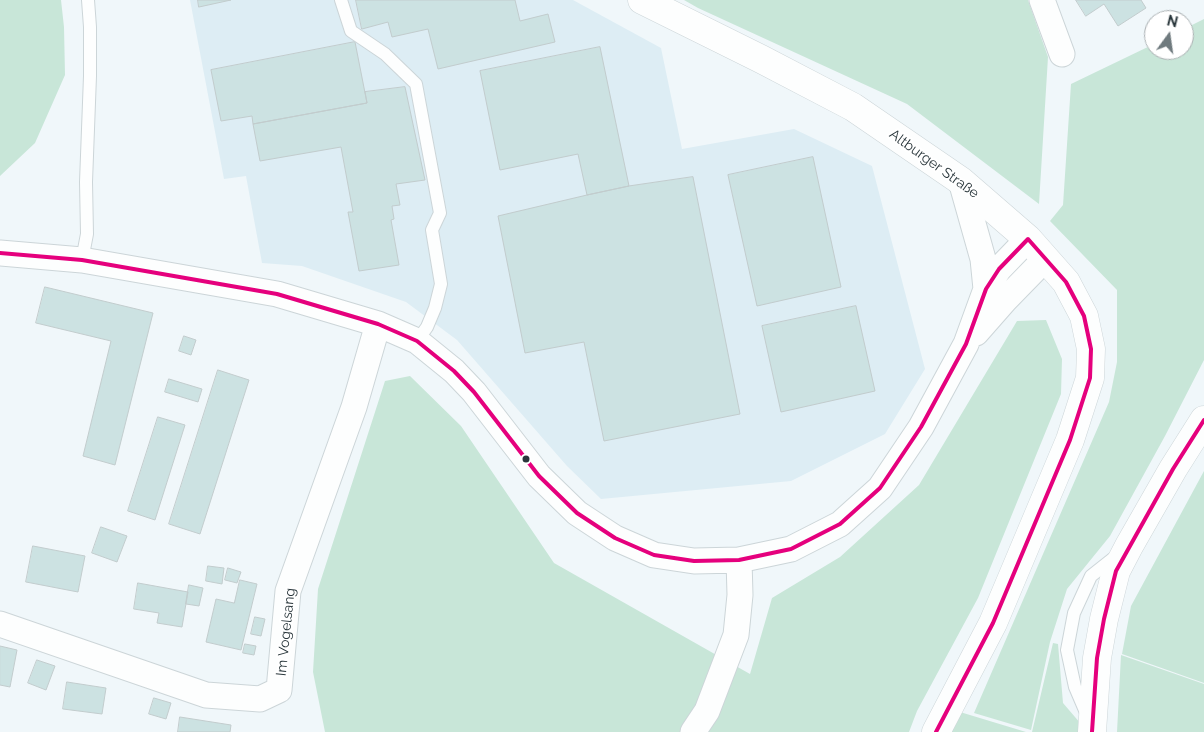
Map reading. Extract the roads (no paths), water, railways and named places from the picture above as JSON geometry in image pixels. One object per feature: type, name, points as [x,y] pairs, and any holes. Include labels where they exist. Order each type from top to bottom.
[{"type":"street","name":"Altburger Straße","points":[[642,0],[853,107],[961,181],[1037,249],[1066,282],[1084,316],[1091,349],[1090,378],[1070,440],[993,623],[936,732]]},
{"type":"street","points":[[1042,0],[1062,54]]},
{"type":"street","points":[[961,181],[983,259],[986,289]]},
{"type":"street","points":[[0,252],[82,260],[277,294],[378,324],[417,341],[454,370],[474,392],[539,476],[577,513],[614,538],[654,555],[694,561],[739,560],[791,549],[840,524],[880,488],[920,427],[966,344],[986,289],[1000,269],[1037,249]]},
{"type":"street","points":[[966,344],[1004,300],[1037,249]]},
{"type":"street","name":"Im Vogelsang","points":[[0,624],[206,695],[260,699],[280,690],[288,591],[354,408],[378,324]]},
{"type":"street","points":[[1092,730],[1097,658],[1116,571],[1173,469],[1204,420]]},
{"type":"street","points":[[693,732],[707,710],[736,634],[740,596],[739,560]]},
{"type":"lane","points":[[82,260],[87,234],[86,182],[90,76],[88,0]]},
{"type":"lane","points":[[341,0],[351,31],[385,54],[416,84],[440,213],[432,230],[441,284],[435,308],[427,327],[417,341]]}]
